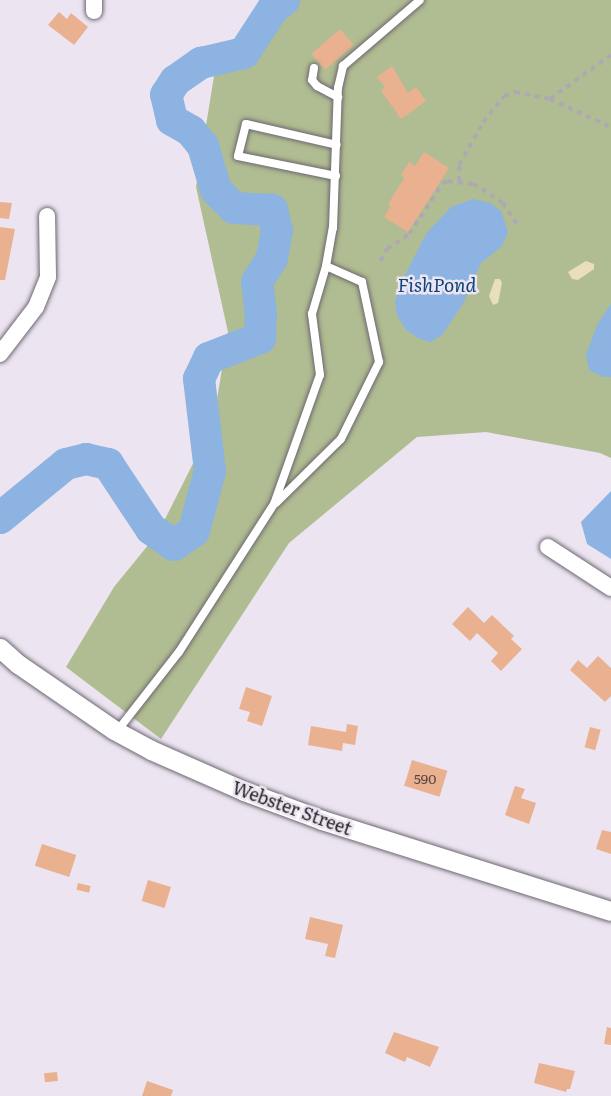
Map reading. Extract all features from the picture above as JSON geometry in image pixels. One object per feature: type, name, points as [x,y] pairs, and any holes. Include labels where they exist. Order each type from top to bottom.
[{"type":"street","points":[[0,354],[36,307],[48,276],[47,216]]},
{"type":"street","points":[[548,547],[611,587]]},
{"type":"street","name":"Webster Street","points":[[0,648],[18,664],[116,731],[191,768],[322,820],[611,911]]},
{"type":"lane","points":[[116,731],[179,652],[274,504],[320,375],[312,314],[326,266],[333,228],[338,97],[343,66],[420,0]]},
{"type":"lane","points":[[314,68],[312,80],[317,86],[338,97]]},
{"type":"lane","points":[[336,176],[238,156],[246,124],[337,145]]},
{"type":"lane","points":[[274,504],[341,439],[379,362],[362,282],[326,266]]},
{"type":"path","points":[[550,99],[611,55]]},
{"type":"path","points":[[459,181],[459,165],[471,142],[503,96],[524,92],[550,99],[611,127]]},
{"type":"path","points":[[380,261],[387,249],[409,234],[443,183],[459,181],[473,184],[503,203],[520,228]]},
{"type":"green space","points":[[268,0],[611,0],[611,458],[600,453],[486,432],[417,437],[289,543],[161,739],[66,667],[114,587],[158,533],[213,424],[228,332],[196,187],[215,70]]},
{"type":"sand","points":[[586,261],[594,264],[594,269],[578,280],[572,279],[568,272]]},
{"type":"sand","points":[[495,279],[500,279],[502,283],[498,303],[493,305],[489,296]]},
{"type":"water","name":"FishPond","points":[[473,199],[490,203],[501,211],[508,232],[502,246],[481,263],[463,304],[442,335],[431,342],[420,339],[406,330],[397,315],[395,302],[399,287],[426,234],[451,207]]},
{"type":"water","points":[[611,304],[611,377],[603,377],[589,370],[586,355],[597,325]]},
{"type":"water","points":[[611,491],[611,559],[587,544],[581,522]]},
{"type":"building","points":[[59,12],[67,19],[71,13],[88,27],[74,45],[48,25]]},
{"type":"building","points":[[340,29],[354,45],[325,70],[311,54]]},
{"type":"building","points":[[392,66],[408,93],[416,87],[426,101],[401,119],[381,91],[385,87],[377,77]]},
{"type":"building","points":[[424,152],[449,168],[408,232],[384,217],[409,162],[415,166]]},
{"type":"building","points":[[0,202],[12,203],[9,219],[0,218]]},
{"type":"building","points":[[0,227],[15,229],[5,280],[0,280]]},
{"type":"building","points":[[468,607],[484,623],[492,615],[514,636],[511,639],[522,649],[501,671],[491,661],[498,653],[477,633],[470,641],[452,624]]},
{"type":"building","points":[[598,656],[611,668],[611,696],[605,702],[570,670],[578,660],[587,668]]},
{"type":"building","points":[[246,687],[272,696],[262,726],[247,721],[250,712],[239,709]]},
{"type":"building","points":[[347,724],[358,726],[355,745],[343,743],[342,751],[308,745],[311,726],[346,732]]},
{"type":"building","points":[[590,727],[601,730],[595,750],[585,747]]},
{"type":"building","points":[[412,760],[447,771],[439,797],[404,786]]},
{"type":"building","points":[[515,786],[525,789],[521,798],[536,803],[529,824],[505,815]]},
{"type":"building","points":[[602,830],[611,832],[611,854],[596,849]]},
{"type":"building","points":[[42,844],[76,855],[69,877],[35,866]]},
{"type":"building","points":[[148,880],[171,887],[165,908],[142,901]]},
{"type":"building","points":[[78,883],[91,886],[89,893],[76,890]]},
{"type":"building","points":[[310,917],[343,925],[335,958],[325,956],[328,944],[305,939]]},
{"type":"building","points":[[607,1027],[611,1028],[611,1045],[604,1044]]},
{"type":"building","points":[[394,1032],[439,1047],[430,1067],[407,1057],[405,1062],[385,1053]]},
{"type":"building","points":[[539,1063],[575,1071],[570,1089],[566,1092],[534,1083]]},
{"type":"building","points":[[57,1072],[58,1081],[45,1082],[44,1073]]},
{"type":"building","points":[[147,1081],[173,1090],[171,1096],[142,1096]]},
{"type":"waterway","points":[[0,518],[66,464],[86,459],[108,464],[151,529],[174,545],[194,531],[210,471],[199,379],[209,358],[260,338],[261,314],[257,282],[272,258],[277,230],[272,210],[234,208],[216,190],[203,146],[191,131],[172,120],[166,95],[175,81],[201,63],[244,53],[272,10],[284,0]]}]
